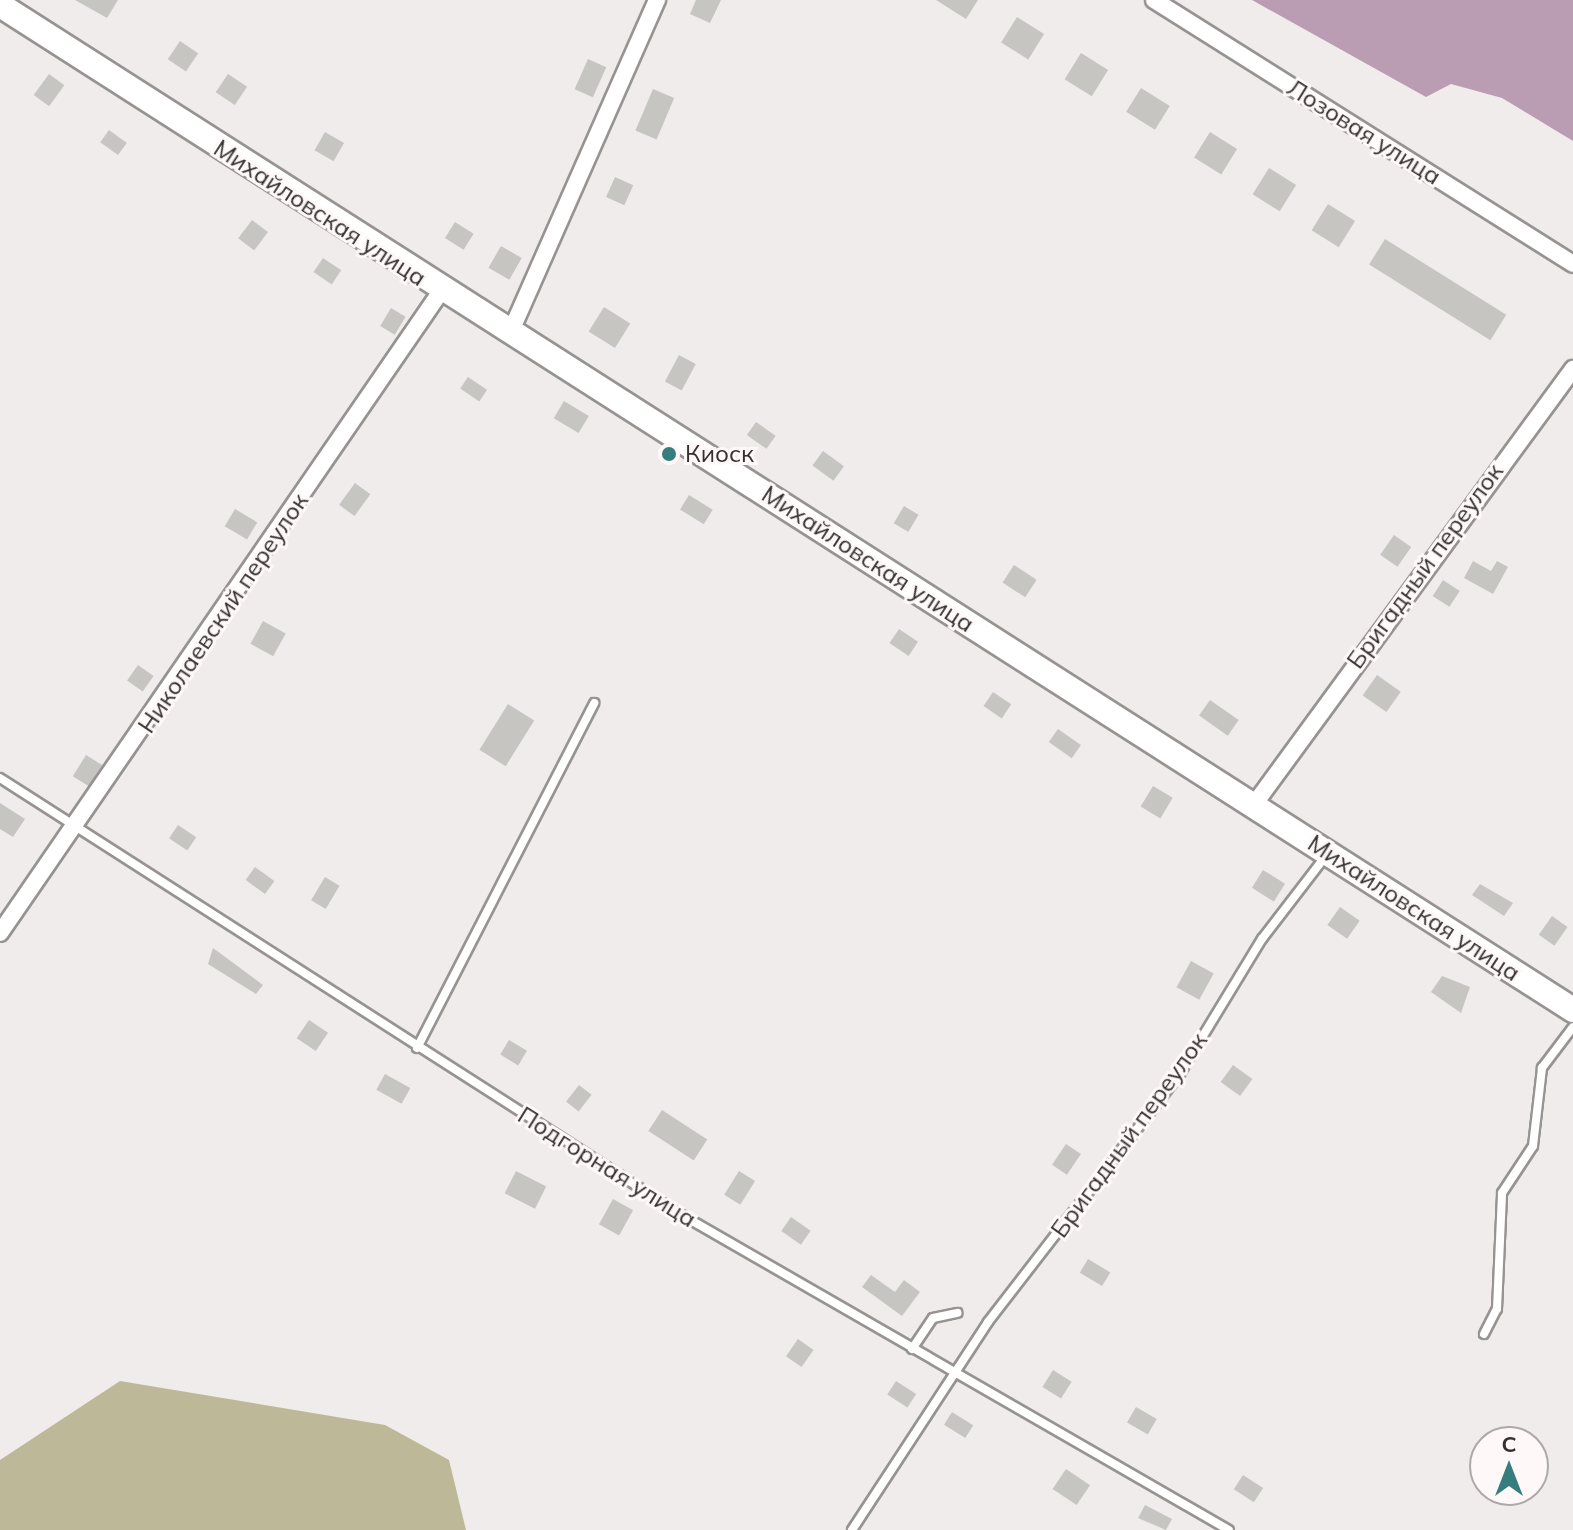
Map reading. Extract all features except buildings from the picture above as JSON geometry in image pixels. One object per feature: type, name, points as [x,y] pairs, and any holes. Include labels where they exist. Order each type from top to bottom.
[{"type":"street","points":[[511,331],[657,0]]},
{"type":"street","name":"Лозовая улица","points":[[1154,0],[1573,264]]},
{"type":"street","name":"Михайловская улица","points":[[0,5],[441,291],[511,331],[1573,1010]]},
{"type":"street","name":"Николаевский переулок","points":[[0,933],[78,827],[441,291]]},
{"type":"street","name":"Бригадный переулок","points":[[1253,806],[1573,369]]},
{"type":"lane","points":[[417,1048],[594,703]]},
{"type":"lane","name":"Подгорная улица","points":[[0,778],[417,1048],[952,1374],[1094,1447],[1229,1530]]},
{"type":"lane","name":"Бригадный переулок","points":[[852,1530],[952,1374],[1181,1072],[1262,939],[1328,853]]},
{"type":"lane","points":[[1484,1334],[1497,1309],[1502,1193],[1533,1146],[1542,1068],[1573,1027]]},
{"type":"lane","points":[[912,1349],[933,1318],[957,1313]]},
{"type":"shaded area","points":[[1252,0],[1573,0],[1573,141],[1502,98],[1451,84],[1426,97]]},
{"type":"shaded area","points":[[120,1381],[385,1425],[449,1460],[466,1530],[0,1530],[0,1460]]},
{"type":"place","name":"Киоск","points":[[669,454]]}]
